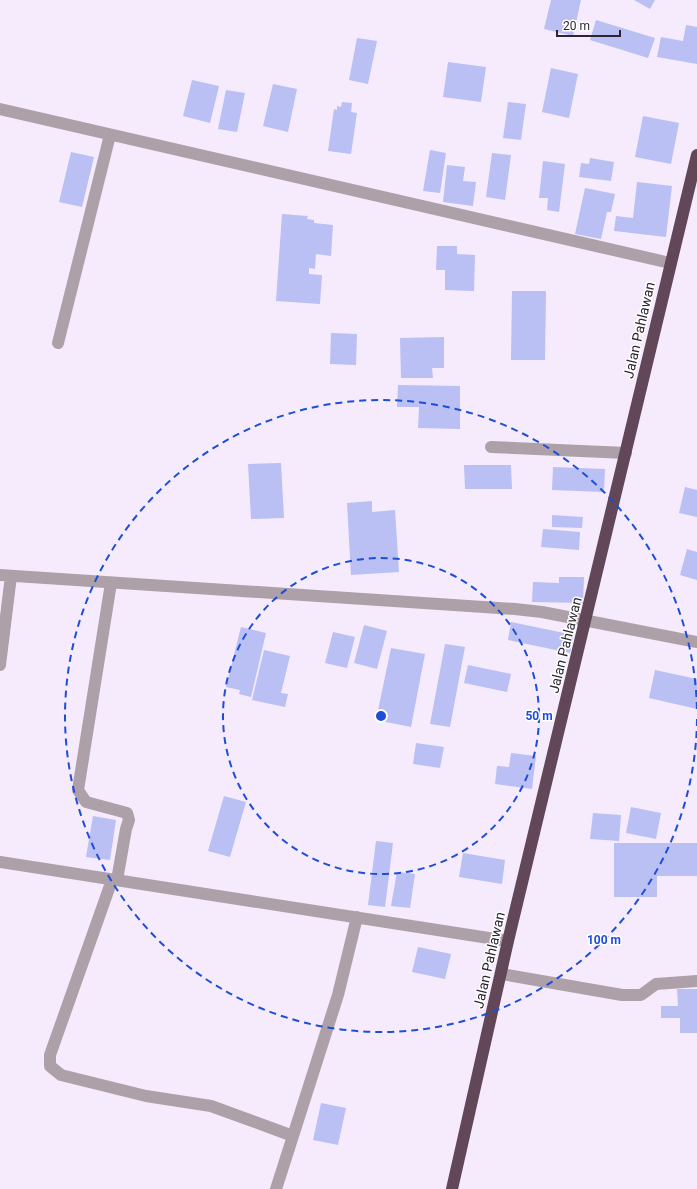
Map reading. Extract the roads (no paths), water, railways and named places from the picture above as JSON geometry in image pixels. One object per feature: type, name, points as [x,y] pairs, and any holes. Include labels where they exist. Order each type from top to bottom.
[{"type":"highway","name":"Jalan Pahlawan","points":[[452,1189],[502,974],[508,941],[697,155]]},
{"type":"street","points":[[0,109],[670,263]]},
{"type":"street","points":[[58,343],[110,134]]},
{"type":"street","points":[[491,447],[626,453]]},
{"type":"street","points":[[0,665],[5,576],[515,609],[542,612],[697,642]]},
{"type":"street","points":[[111,583],[78,790],[86,802],[127,812],[130,820],[126,829],[114,880],[50,1055],[50,1066],[61,1075],[146,1096],[211,1106],[293,1136]]},
{"type":"street","points":[[0,862],[508,941]]},
{"type":"street","points":[[276,1189],[338,995],[357,917]]},
{"type":"street","points":[[502,974],[622,996],[641,995],[656,984],[697,981]]}]
